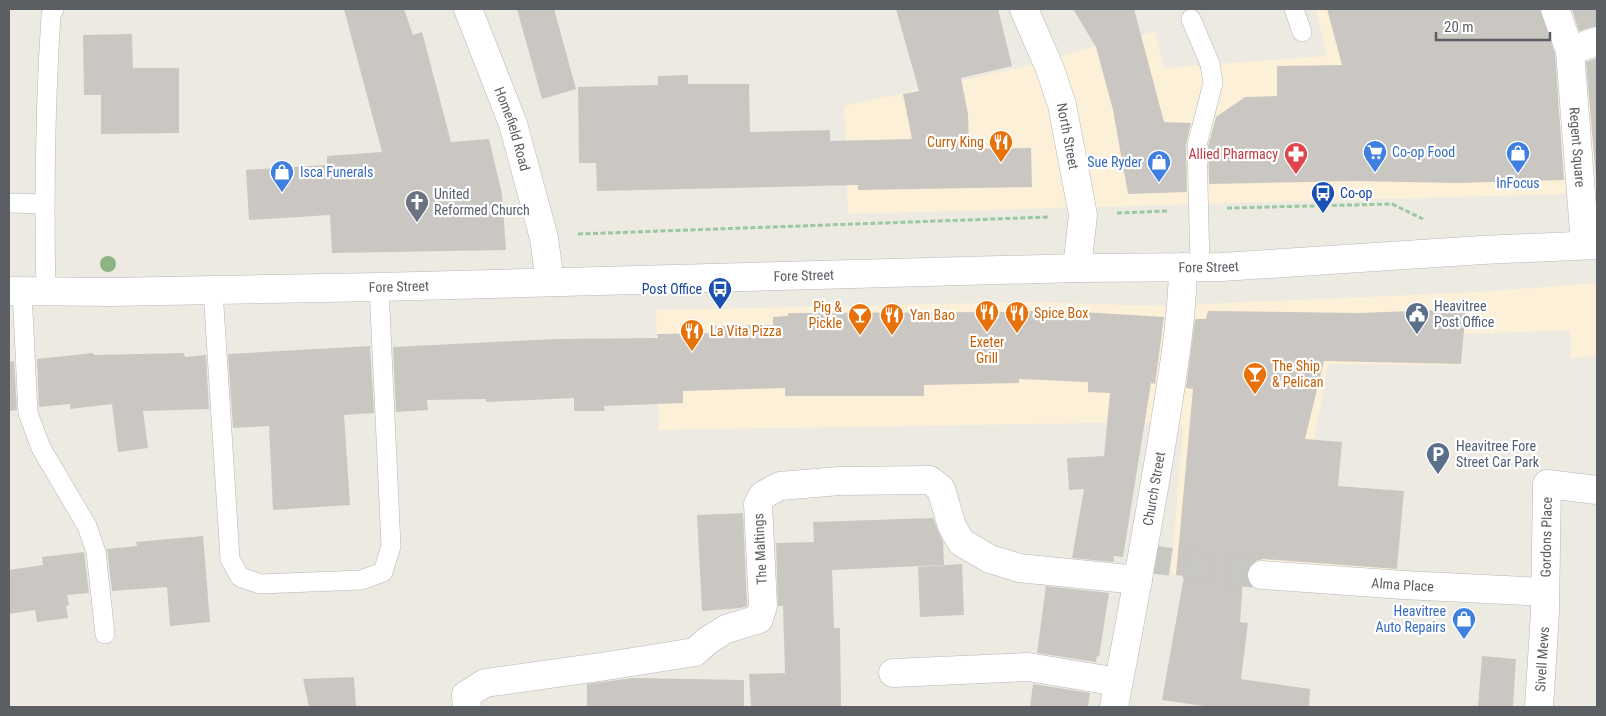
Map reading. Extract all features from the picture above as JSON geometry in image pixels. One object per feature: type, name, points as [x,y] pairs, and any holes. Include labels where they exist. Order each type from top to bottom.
[{"type":"street","name":"Homefield Road","points":[[468,9],[513,124],[544,238],[550,282]]},
{"type":"street","name":"North Street","points":[[1024,9],[1050,69],[1062,105],[1083,215],[1077,268]]},
{"type":"street","name":"Regent Square","points":[[1555,9],[1570,51],[1591,245]]},
{"type":"street","points":[[1570,51],[1597,41]]},
{"type":"street","name":"Fore Street","points":[[26,291],[379,287],[1077,268],[1222,267],[1591,245]]},
{"type":"street","name":"Church Street","points":[[1116,695],[1141,569],[1178,345],[1182,302],[1191,267]]},
{"type":"street","name":"The Maltings","points":[[467,707],[466,695],[485,683],[695,652],[707,640],[726,629],[759,619],[763,606],[758,504],[763,495],[780,486],[839,481],[930,480],[941,489],[952,526],[961,542],[990,558],[1019,568],[1141,569]]},
{"type":"street","name":"Gordons Place","points":[[1545,602],[1547,484],[1597,490]]},
{"type":"street","name":"Alma Place","points":[[1262,575],[1403,585],[1545,602]]},
{"type":"street","name":"Sivell Mews","points":[[1538,707],[1545,602]]},
{"type":"street","points":[[893,673],[1028,667],[1116,695]]},
{"type":"lane","points":[[54,9],[51,15],[46,96],[44,204],[26,291],[28,413],[40,448],[87,526],[96,552],[105,634]]},
{"type":"lane","points":[[1294,9],[1302,32]]},
{"type":"lane","points":[[1191,19],[1210,64],[1213,83],[1197,145],[1191,267]]},
{"type":"lane","points":[[9,203],[44,204]]},
{"type":"lane","points":[[213,290],[230,559],[240,577],[260,584],[360,580],[384,572],[391,546],[379,287]]},
{"type":"shaded area","points":[[1316,9],[1449,9],[1475,101],[1597,91],[1597,193],[848,214],[844,106],[1027,66],[1088,48],[1155,32],[1164,68],[1327,56]]},
{"type":"shaded area","points":[[1597,283],[1597,356],[1571,358],[1570,330],[1465,334],[1461,365],[1328,364],[1314,440],[1342,442],[1338,486],[1404,491],[1396,578],[1245,565],[1243,581],[1171,574],[1183,427],[1152,422],[659,430],[656,310],[1033,302],[1160,306],[1478,292]]},
{"type":"building","points":[[344,9],[404,9],[413,35],[422,32],[451,142],[489,139],[502,194],[506,250],[332,253],[330,215],[249,220],[246,170],[327,165],[327,156],[382,152]]},
{"type":"building","points":[[517,9],[554,9],[576,89],[542,99]]},
{"type":"building","points":[[896,9],[998,9],[1012,66],[961,78],[968,114],[969,149],[1031,148],[1032,187],[858,190],[858,185],[597,191],[596,163],[579,163],[578,87],[658,85],[658,76],[688,75],[688,84],[749,84],[750,132],[830,130],[830,141],[912,139],[903,94],[919,91]]},
{"type":"building","points":[[1073,9],[1134,9],[1164,122],[1191,123],[1186,145],[1187,192],[1128,194],[1113,110],[1096,47]]},
{"type":"building","points":[[1327,9],[1540,9],[1555,54],[1564,180],[1456,183],[1354,181],[1209,184],[1208,146],[1216,117],[1245,97],[1277,96],[1277,66],[1342,65]]},
{"type":"building","points":[[1572,9],[1597,9],[1597,26],[1579,31]]},
{"type":"building","points":[[132,34],[133,68],[179,68],[179,133],[101,134],[101,95],[84,95],[83,35]]},
{"type":"building","points":[[1597,58],[1597,179],[1596,179],[1586,62]]},
{"type":"building","points":[[1033,309],[1164,317],[1155,384],[1151,383],[1123,557],[1114,556],[1114,562],[1072,558],[1084,489],[1069,490],[1067,458],[1104,456],[1110,393],[1088,392],[1088,382],[1019,379],[1019,383],[924,385],[924,396],[785,396],[785,388],[683,391],[683,403],[604,406],[605,411],[574,411],[574,398],[486,402],[486,399],[427,400],[428,410],[396,412],[393,347],[556,339],[658,338],[657,334],[715,333],[715,326],[773,325],[773,317],[788,316],[788,313],[1002,312],[1033,311]]},
{"type":"building","points":[[1466,309],[1461,364],[1324,361],[1305,439],[1342,442],[1338,486],[1404,491],[1397,569],[1263,559],[1250,565],[1244,565],[1240,622],[1248,623],[1241,679],[1310,689],[1309,707],[1211,707],[1162,700],[1184,576],[1176,575],[1193,389],[1186,388],[1195,319],[1206,319],[1208,311],[1358,313]]},
{"type":"building","points":[[370,346],[374,413],[344,415],[350,505],[273,510],[269,426],[233,428],[228,354]]},
{"type":"building","points":[[93,353],[94,355],[184,353],[185,357],[206,355],[209,409],[143,411],[148,448],[118,452],[112,404],[70,409],[70,404],[39,407],[37,359]]},
{"type":"building","points":[[14,361],[17,410],[9,411],[9,362]]},
{"type":"building","points":[[743,513],[747,606],[702,611],[697,515]]},
{"type":"building","points":[[933,518],[943,542],[944,565],[832,570],[834,628],[840,628],[841,707],[751,707],[749,674],[785,673],[783,606],[778,606],[776,543],[814,542],[813,522]]},
{"type":"building","points":[[203,536],[210,622],[170,626],[167,587],[112,591],[107,549],[137,546],[136,542]]},
{"type":"building","points":[[84,552],[89,593],[67,595],[69,605],[66,606],[68,618],[37,622],[35,610],[9,614],[9,570],[43,565],[42,557]]},
{"type":"building","points":[[962,564],[964,615],[920,617],[918,567]]},
{"type":"building","points":[[1046,586],[1109,593],[1099,657],[1097,656],[1096,662],[1037,653]]},
{"type":"building","points":[[1482,656],[1516,659],[1513,707],[1478,707]]},
{"type":"building","points":[[354,677],[356,707],[309,707],[303,679]]},
{"type":"building","points":[[633,678],[744,680],[744,707],[587,707],[587,684]]},
{"type":"building","points":[[1033,684],[1090,693],[1088,707],[1030,707]]},
{"type":"tunnel","points":[[1143,558],[1262,575]]},
{"type":"place","name":"Curry King","points":[[1001,163]]},
{"type":"place","name":"Co-op Food","points":[[1375,173]]},
{"type":"place","name":"InFocus","points":[[1518,174]]},
{"type":"place","name":"Allied Pharmacy","points":[[1296,175]]},
{"type":"place","name":"Sue Ryder","points":[[1159,183]]},
{"type":"place","name":"Isca Funerals","points":[[282,193]]},
{"type":"place","name":"Co-op","points":[[1323,214]]},
{"type":"place","name":"United Reformed Church","points":[[417,223]]},
{"type":"place","name":"Post Office","points":[[720,310]]},
{"type":"place","name":"Exeter Grill","points":[[987,333]]},
{"type":"place","name":"Spice Box","points":[[1017,334]]},
{"type":"place","name":"Heavitree Post Office","points":[[1417,335]]},
{"type":"place","name":"Pig & Pickle","points":[[860,336]]},
{"type":"place","name":"Yan Bao","points":[[892,336]]},
{"type":"place","name":"La Vita Pizza","points":[[692,352]]},
{"type":"place","name":"The Ship & Pelican","points":[[1255,395]]},
{"type":"place","name":"Heavitree Fore Street Car Park","points":[[1438,475]]},
{"type":"place","name":"Heavitree Auto Repairs","points":[[1464,640]]}]
